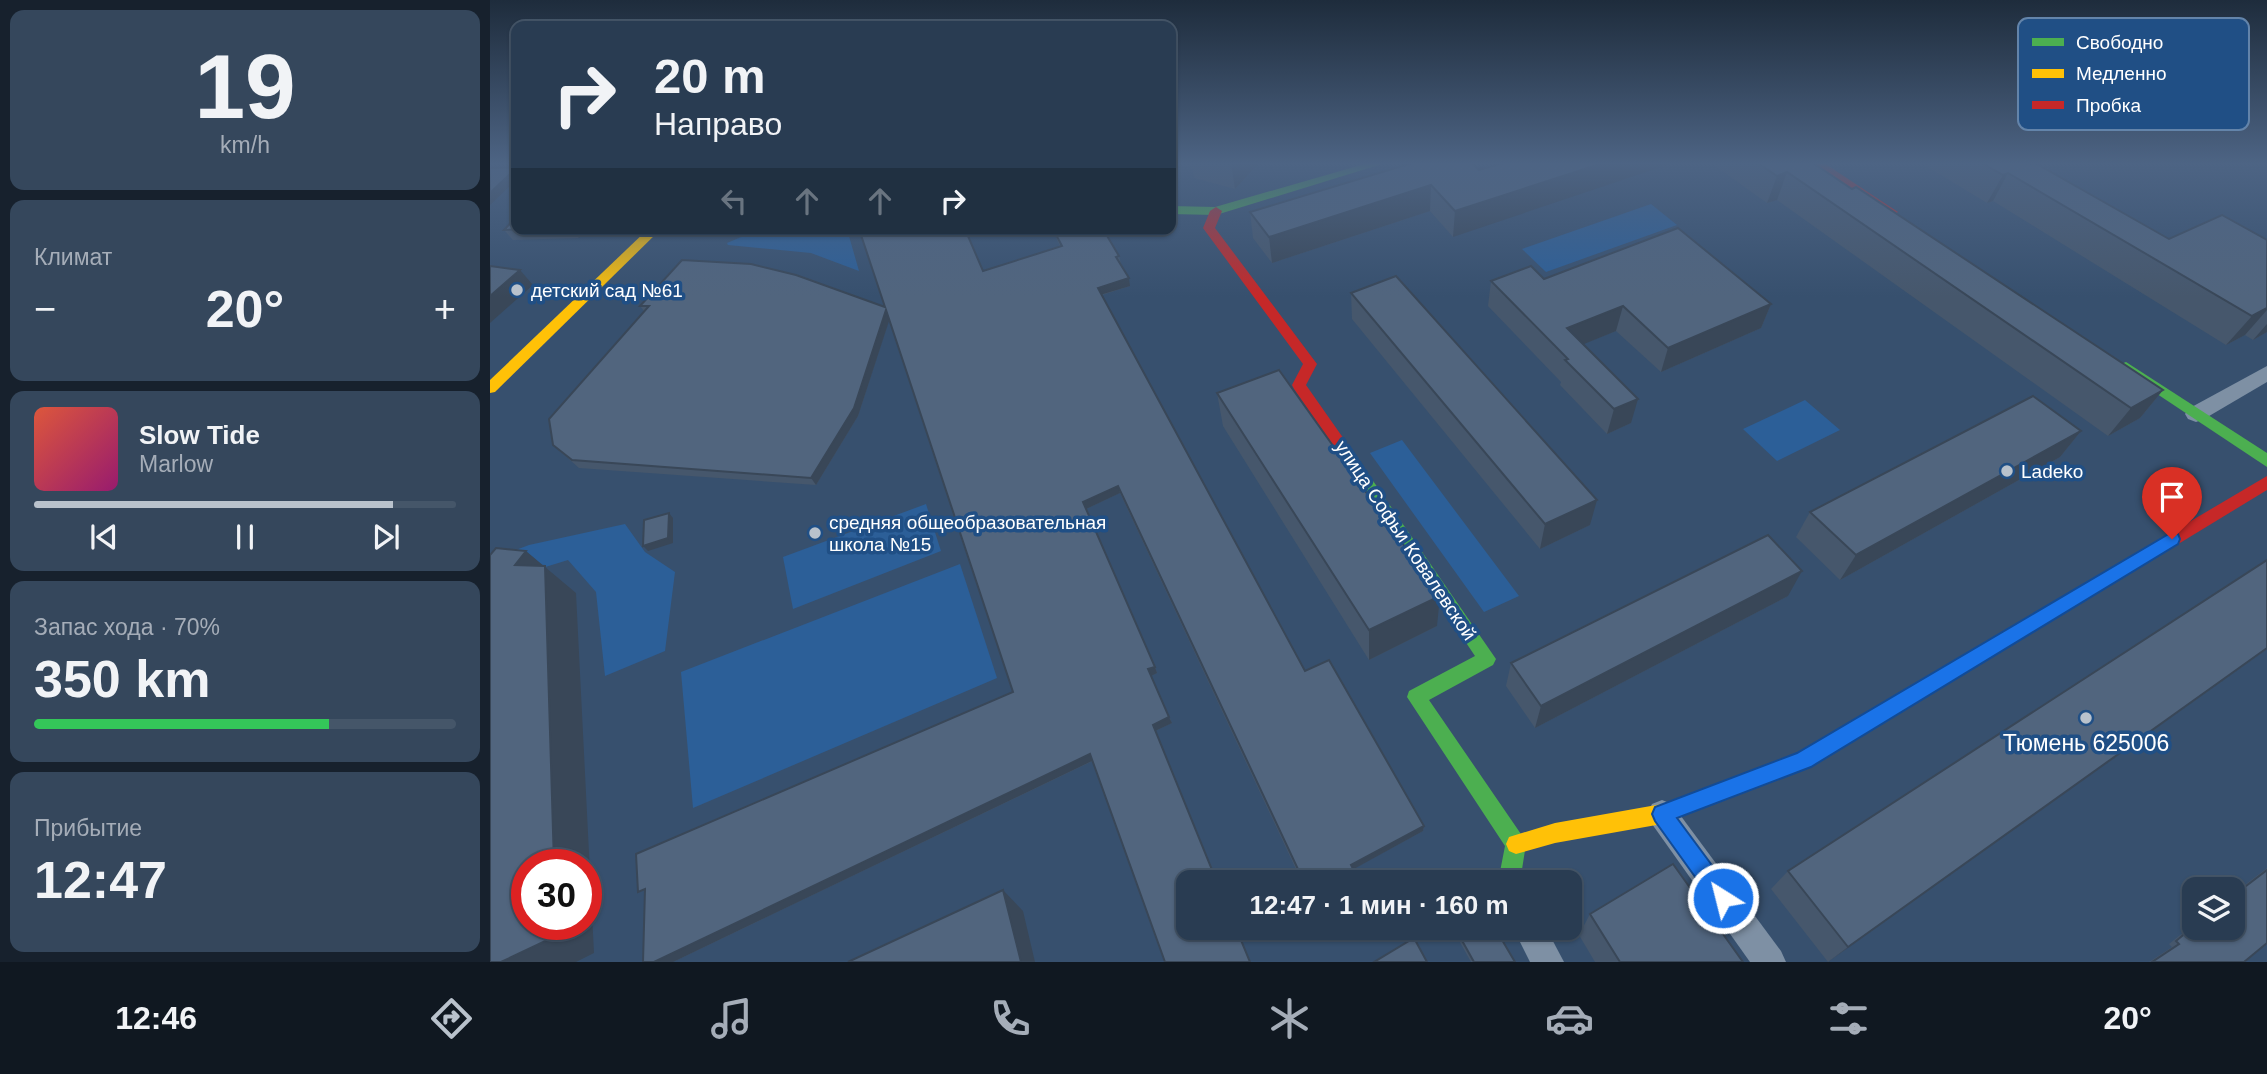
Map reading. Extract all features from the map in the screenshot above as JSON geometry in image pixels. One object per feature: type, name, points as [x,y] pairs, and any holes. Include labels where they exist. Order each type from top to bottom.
[{"type":"street","points":[[1176,209],[1216,211],[1227,208]]},
{"type":"street","points":[[1885,208],[1902,219]]},
{"type":"street","name":"улица Софьи Ковалевской","points":[[1216,211],[1209,228],[1310,364],[1299,385],[1487,659],[1416,697],[1516,844]]},
{"type":"street","points":[[490,388],[650,235]]},
{"type":"street","points":[[2112,358],[2267,461]]},
{"type":"street","points":[[2196,414],[2267,373]]},
{"type":"street","points":[[1512,870],[1516,844],[1555,833],[1662,814],[1804,760],[2267,482]]},
{"type":"street","points":[[1662,814],[1770,962]]},
{"type":"street","points":[[1536,940],[1548,962]]},
{"type":"shaded area","points":[[1640,208],[1656,208],[1677,225],[1546,272],[1522,249]]},
{"type":"shaded area","points":[[746,235],[849,235],[859,271],[811,253],[727,243]]},
{"type":"shaded area","points":[[1805,400],[1840,430],[1777,461],[1743,429]]},
{"type":"shaded area","points":[[1402,440],[1519,596],[1484,612],[1370,453]]},
{"type":"shaded area","points":[[926,504],[941,551],[793,609],[783,557]]},
{"type":"shaded area","points":[[625,524],[645,552],[675,572],[665,651],[605,676],[596,592],[568,560],[490,584],[490,560],[529,545]]},
{"type":"shaded area","points":[[960,564],[997,678],[693,808],[681,672]]},
{"type":"building","points":[[1264,208],[1360,208],[1269,237],[1250,212]]},
{"type":"building","points":[[1839,208],[1888,208],[2163,390],[2131,408]]},
{"type":"building","points":[[2068,208],[2114,208],[2169,239],[2222,215],[2267,240],[2267,308],[2252,316]]},
{"type":"building","points":[[1678,228],[1771,304],[1668,348],[1623,306],[1567,328],[1638,399],[1614,409],[1491,281],[1531,266],[1544,279]]},
{"type":"building","points":[[861,235],[968,235],[983,271],[1062,246],[1056,235],[1107,235],[1129,278],[1098,288],[1305,671],[1329,660],[1424,826],[1351,865],[1354,870],[1298,870],[1118,486],[1083,502],[1155,667],[1148,669],[1169,717],[1153,725],[1212,870],[1176,870],[1176,940],[1241,940],[1250,962],[1165,962],[1090,754],[654,962],[643,962],[645,889],[638,892],[636,854],[1013,692],[886,310],[854,408],[811,478],[572,460],[553,445],[549,419],[649,306],[640,306],[682,260],[751,264],[796,275],[885,307]]},
{"type":"building","points":[[490,266],[520,270],[490,296]]},
{"type":"building","points":[[1396,276],[1597,500],[1545,524],[1351,293]]},
{"type":"building","points":[[1279,370],[1440,596],[1369,630],[1217,393]]},
{"type":"building","points":[[2033,396],[2081,431],[1856,555],[1810,512]]},
{"type":"building","points":[[669,513],[668,538],[643,546],[644,520]]},
{"type":"building","points":[[1768,535],[1802,571],[1541,706],[1511,663]]},
{"type":"building","points":[[496,548],[526,551],[515,565],[545,566],[554,849],[511,849],[511,940],[548,940],[501,962],[490,962],[490,555]]},
{"type":"building","points":[[2267,560],[2267,648],[1848,947],[1788,871]]},
{"type":"building","points":[[1673,864],[1743,962],[1620,962],[1590,914]]},
{"type":"building","points":[[2267,870],[2267,943],[2244,962],[2152,962],[2179,944],[2176,941],[2182,936],[2182,940],[2245,940],[2245,887]]},
{"type":"building","points":[[1003,890],[1021,962],[848,962]]},
{"type":"building","points":[[1415,940],[1427,962],[1374,962]]},
{"type":"building","points":[[1462,940],[1502,940],[1515,962],[1474,962]]},
{"type":"traffic: fast","points":[[1176,210],[1216,211],[1227,208]]},
{"type":"traffic: fast","points":[[2126,367],[2267,461]]},
{"type":"traffic: fast","points":[[1355,466],[1487,659],[1416,697],[1516,844],[1511,870]]},
{"type":"traffic: slow","points":[[490,388],[649,235]]},
{"type":"traffic: slow","points":[[1516,844],[1555,833],[1662,814],[1804,760],[1905,700]]},
{"type":"traffic: jam","points":[[1886,208],[1892,212]]},
{"type":"traffic: jam","points":[[1216,211],[1209,228],[1310,364],[1299,385],[1355,466]]},
{"type":"traffic: jam","points":[[1905,700],[2267,482]]},
{"type":"place","name":"детский сад №61","points":[[517,290]]},
{"type":"place","name":"Ladeko","points":[[2007,471]]},
{"type":"place","name":"средняя общеобразовательная школа №15","points":[[815,533]]},
{"type":"place","name":"Тюмень 625006","points":[[2086,718]]},
{"type":"route","points":[[1723,898],[1662,814],[1804,760],[2172,539]]}]
